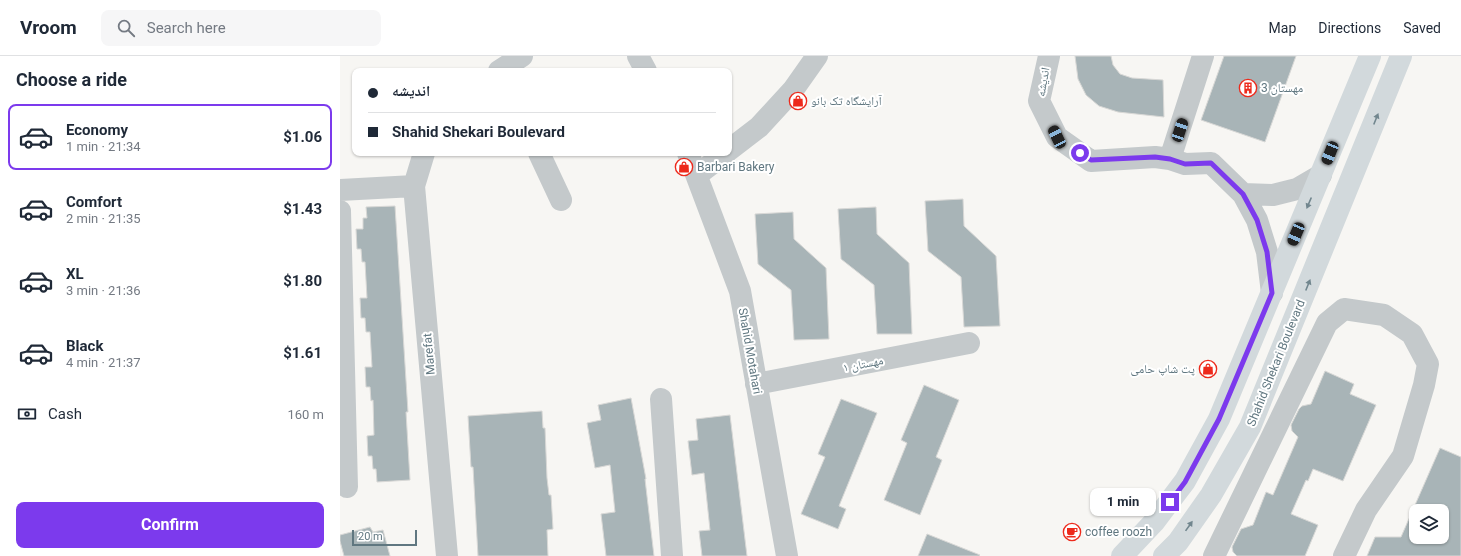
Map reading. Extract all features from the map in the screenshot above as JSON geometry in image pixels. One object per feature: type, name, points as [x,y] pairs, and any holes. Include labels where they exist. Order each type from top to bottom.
[{"type":"main road","points":[[1122,556],[1154,522],[1185,482],[1219,419],[1370,56]]},
{"type":"main road","name":"Shahid Shekari Boulevard","points":[[1164,556],[1178,542],[1211,495],[1250,427],[1401,56]]},
{"type":"street","points":[[504,68],[522,56]]},
{"type":"street","points":[[638,56],[644,68]]},
{"type":"street","points":[[732,148],[760,127],[792,90],[817,56]]},
{"type":"street","name":"اندیشه","points":[[1049,56],[1039,101],[1057,137],[1091,160],[1155,157],[1170,159],[1185,164],[1211,163],[1243,194],[1257,220],[1267,252],[1272,293]]},
{"type":"street","points":[[1170,159],[1203,56]]},
{"type":"street","name":"Marefat","points":[[423,156],[414,186],[448,556]]},
{"type":"street","points":[[539,156],[561,200]]},
{"type":"street","name":"Shahid Motahari","points":[[689,156],[740,291],[787,556]]},
{"type":"street","points":[[697,175],[722,156]]},
{"type":"street","points":[[1243,194],[1273,195],[1297,189],[1321,175]]},
{"type":"street","points":[[340,190],[414,186]]},
{"type":"street","points":[[340,211],[347,487]]},
{"type":"street","points":[[1214,556],[1327,323],[1344,308],[1384,315],[1412,334],[1428,364],[1424,385],[1403,456],[1366,510],[1344,556]]},
{"type":"street","name":"مهستان ۱","points":[[756,384],[969,343]]},
{"type":"street","points":[[661,399],[672,556]]},
{"type":"building","points":[[1075,56],[1111,56],[1113,65],[1120,74],[1132,78],[1163,80],[1164,117],[1118,112],[1099,106],[1086,95],[1078,79]]},
{"type":"building","name":"مهستان 3","points":[[1224,56],[1296,56],[1265,142],[1201,120]]},
{"type":"building","points":[[963,199],[964,226],[996,256],[1000,326],[964,327],[961,277],[928,251],[925,201]]},
{"type":"building","points":[[395,206],[408,412],[406,412],[410,480],[377,482],[376,469],[373,469],[372,456],[368,456],[367,436],[374,435],[373,400],[371,401],[370,387],[366,387],[365,367],[372,367],[370,332],[366,332],[365,318],[361,318],[360,298],[367,298],[365,262],[362,262],[361,249],[357,249],[356,229],[363,229],[363,218],[367,218],[366,207]]},
{"type":"building","points":[[876,207],[877,234],[909,263],[912,334],[877,334],[874,285],[841,259],[838,209]]},
{"type":"building","points":[[793,212],[794,239],[826,268],[829,339],[794,340],[791,290],[758,264],[755,214]]},
{"type":"building","points":[[1325,371],[1354,384],[1350,394],[1376,405],[1343,481],[1313,469],[1308,481],[1306,480],[1291,514],[1318,525],[1305,556],[1237,556],[1233,552],[1232,547],[1241,529],[1253,525],[1266,492],[1273,495],[1298,437],[1292,431],[1291,425],[1299,409],[1302,406],[1311,404]]},
{"type":"building","points":[[924,385],[959,400],[936,457],[942,460],[920,515],[884,500],[907,443],[901,440]]},
{"type":"building","points":[[631,398],[646,479],[654,556],[606,556],[601,514],[615,512],[610,465],[595,468],[587,423],[601,420],[598,405]]},
{"type":"building","points":[[841,399],[877,413],[839,506],[846,509],[838,529],[801,514],[825,457],[818,454]]},
{"type":"building","points":[[542,411],[543,428],[545,428],[547,478],[549,495],[551,495],[553,529],[547,530],[548,556],[478,556],[473,467],[471,467],[468,416]]},
{"type":"building","points":[[730,415],[747,556],[702,556],[699,531],[710,530],[704,473],[692,475],[688,441],[698,440],[696,419]]},
{"type":"building","points":[[1440,448],[1461,457],[1461,556],[1367,556],[1375,537],[1401,537],[1409,519],[1409,544],[1449,544],[1449,504],[1415,504]]},
{"type":"building","points":[[370,527],[373,532],[383,530],[390,556],[344,556],[340,535]]},
{"type":"building","points":[[927,534],[980,555],[918,556]]},
{"type":"place","name":"مهستان 3","points":[[1248,88]]},
{"type":"place","name":"آرایشگاه تک بانو","points":[[798,101]]},
{"type":"place","name":"Barbari Bakery","points":[[684,167]]},
{"type":"place","name":"پت شاپ حامی","points":[[1208,369]]},
{"type":"place","name":"coffee roozh","points":[[1072,532]]},
{"type":"route","points":[[1080,153],[1091,160],[1155,157],[1170,159],[1185,164],[1211,163],[1243,194],[1257,220],[1267,252],[1272,293],[1219,419],[1185,482],[1170,502]]}]
